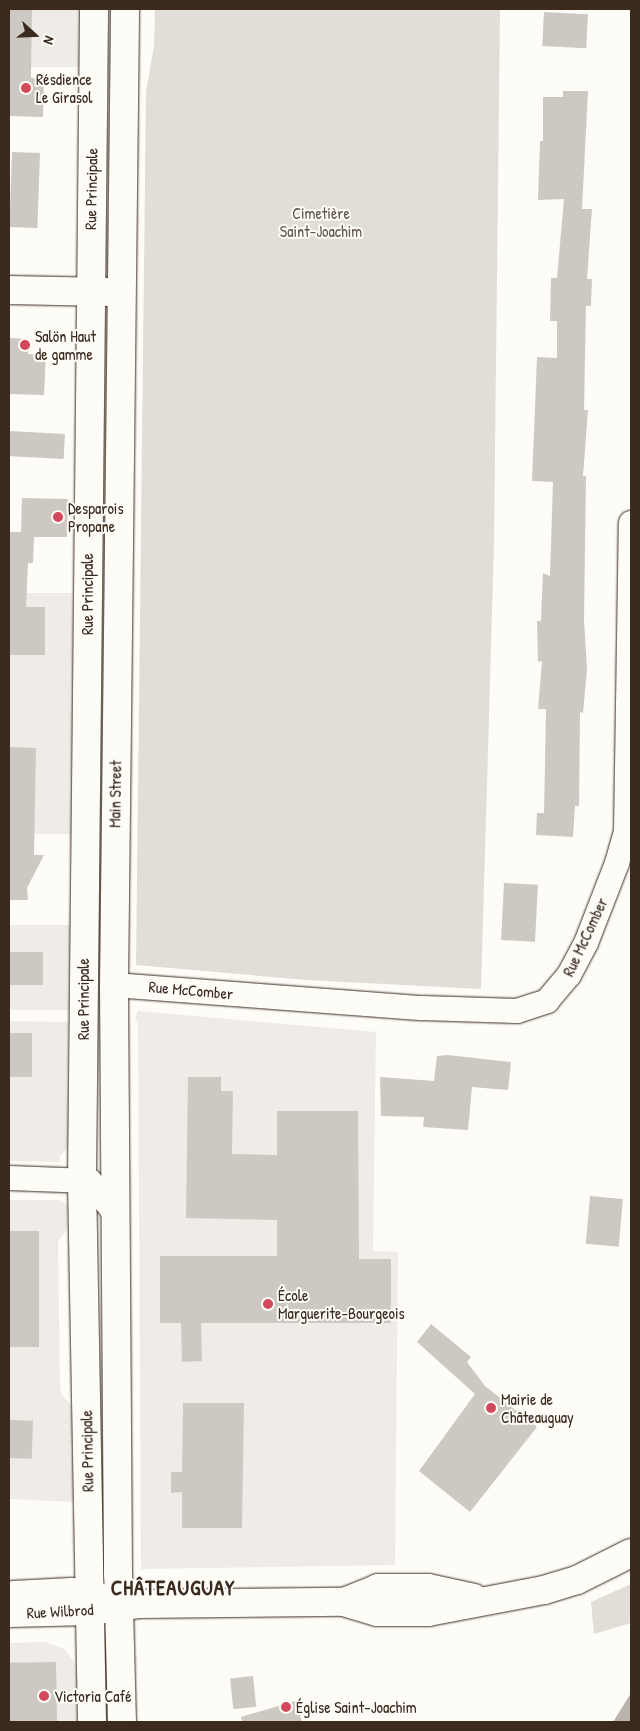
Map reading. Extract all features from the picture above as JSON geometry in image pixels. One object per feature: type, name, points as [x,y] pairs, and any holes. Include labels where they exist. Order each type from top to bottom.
[{"type":"street","name":"Rue Principale","points":[[92,1722],[82,1179],[94,9]]},
{"type":"street","name":"Rue Principale","points":[[120,292],[125,9]]},
{"type":"street","points":[[9,290],[120,292]]},
{"type":"street","name":"Main Street","points":[[114,985],[120,292]]},
{"type":"street","name":"Rue McComber","points":[[114,985],[422,1008],[527,1010],[547,1001],[557,991],[578,959],[629,831],[631,523]]},
{"type":"street","name":"Rue Principale","points":[[114,985],[119,1605],[122,1722]]},
{"type":"street","points":[[9,1178],[82,1179],[90,1181],[99,1188],[116,1215]]},
{"type":"street","name":"Rue Wilbrod","points":[[9,1595],[119,1605],[344,1602],[378,1588],[428,1588],[481,1600],[528,1594],[576,1580],[631,1554]]},
{"type":"street","name":"Rue Wilbrod","points":[[9,1613],[90,1602]]},
{"type":"shaded area","points":[[9,9],[80,9],[80,67],[9,67]]},
{"type":"shaded area","points":[[9,593],[73,593],[73,834],[9,834]]},
{"type":"shaded area","points":[[9,925],[70,925],[70,1010],[9,1010]]},
{"type":"shaded area","name":"École Marguerite-Bourgeois","points":[[138,1011],[376,1032],[373,1251],[398,1252],[395,1565],[141,1569],[138,1024],[135,1019]]},
{"type":"shaded area","points":[[9,1021],[68,1022],[68,1148],[60,1156],[60,1162],[9,1161]]},
{"type":"shaded area","points":[[9,1200],[59,1200],[67,1205],[67,1229],[58,1242],[60,1383],[61,1393],[72,1407],[74,1502],[9,1499]]},
{"type":"shaded area","points":[[45,1642],[64,1649],[77,1665],[78,1722],[9,1722],[9,1643]]},
{"type":"shaded area","points":[[631,1693],[631,1722],[613,1722]]},
{"type":"green space","name":"Cimetière Saint-Joachim","points":[[155,9],[500,9],[494,545],[481,989],[306,980],[136,965],[146,92],[154,46]]},
{"type":"green space","points":[[631,1584],[631,1623],[594,1634],[591,1602]]},
{"type":"building","points":[[9,9],[32,9],[31,78],[44,78],[43,117],[9,116]]},
{"type":"building","points":[[544,12],[588,14],[586,48],[542,46]]},
{"type":"building","points":[[563,91],[588,91],[582,209],[592,209],[587,279],[592,279],[591,306],[586,306],[584,410],[588,410],[583,476],[586,476],[584,620],[587,669],[583,713],[580,712],[579,806],[575,806],[573,837],[536,835],[537,813],[544,813],[546,709],[538,709],[542,661],[538,662],[537,621],[541,621],[543,573],[550,576],[553,482],[532,481],[537,357],[557,358],[557,321],[550,321],[551,278],[557,278],[564,199],[538,200],[540,141],[543,141],[543,97],[563,97]]},
{"type":"building","points":[[12,152],[40,153],[37,228],[9,227]]},
{"type":"building","points":[[9,338],[29,339],[28,354],[46,355],[44,395],[9,394]]},
{"type":"building","points":[[9,431],[65,434],[64,459],[9,456]]},
{"type":"building","points":[[22,498],[68,499],[67,537],[34,537],[33,563],[28,563],[26,607],[45,607],[45,655],[9,655],[9,532],[21,532]]},
{"type":"building","points":[[9,747],[36,748],[34,855],[44,855],[27,888],[28,900],[9,900]]},
{"type":"building","points":[[504,883],[538,885],[535,942],[501,940]]},
{"type":"building","points":[[9,952],[43,952],[43,985],[9,985]]},
{"type":"building","points":[[9,1033],[32,1033],[32,1077],[9,1077]]},
{"type":"building","points":[[448,1055],[511,1062],[508,1090],[472,1087],[468,1130],[423,1127],[424,1117],[381,1116],[380,1077],[434,1081],[437,1056]]},
{"type":"building","points":[[188,1077],[221,1077],[221,1091],[233,1091],[232,1154],[277,1155],[277,1111],[358,1111],[359,1259],[391,1259],[391,1323],[201,1323],[202,1361],[182,1362],[181,1323],[160,1323],[160,1256],[277,1256],[277,1220],[186,1218]]},
{"type":"building","points":[[590,1196],[623,1199],[619,1247],[586,1244]]},
{"type":"building","points":[[9,1231],[39,1231],[39,1347],[9,1347]]},
{"type":"building","name":"Mairie de Châteauguay","points":[[431,1324],[471,1357],[467,1362],[485,1386],[537,1427],[470,1512],[419,1471],[475,1394],[417,1342]]},
{"type":"building","points":[[183,1403],[244,1403],[242,1528],[182,1528],[182,1492],[171,1493],[171,1472],[182,1472]]},
{"type":"building","points":[[9,1420],[33,1421],[32,1459],[9,1458]]},
{"type":"building","points":[[56,1662],[57,1722],[10,1722],[9,1663]]},
{"type":"building","points":[[253,1676],[256,1707],[233,1709],[230,1678]]},
{"type":"building","name":"Église Saint-Joachim","points":[[295,1701],[302,1722],[242,1722],[241,1717]]},
{"type":"place","name":"Résdience Le Girasol","points":[[26,88]]},
{"type":"place","name":"Salön Haut de gamme","points":[[25,345]]},
{"type":"place","name":"Desparois Propane","points":[[58,517]]},
{"type":"place","name":"École Marguerite-Bourgeois","points":[[268,1304]]},
{"type":"place","name":"Mairie de Châteauguay","points":[[491,1408]]},
{"type":"place","name":"Victoria Café","points":[[44,1696]]},
{"type":"place","name":"Église Saint-Joachim","points":[[286,1707]]},
{"type":"district","name":"CHÂTEAUGUAY","points":[[173,1588]]}]
